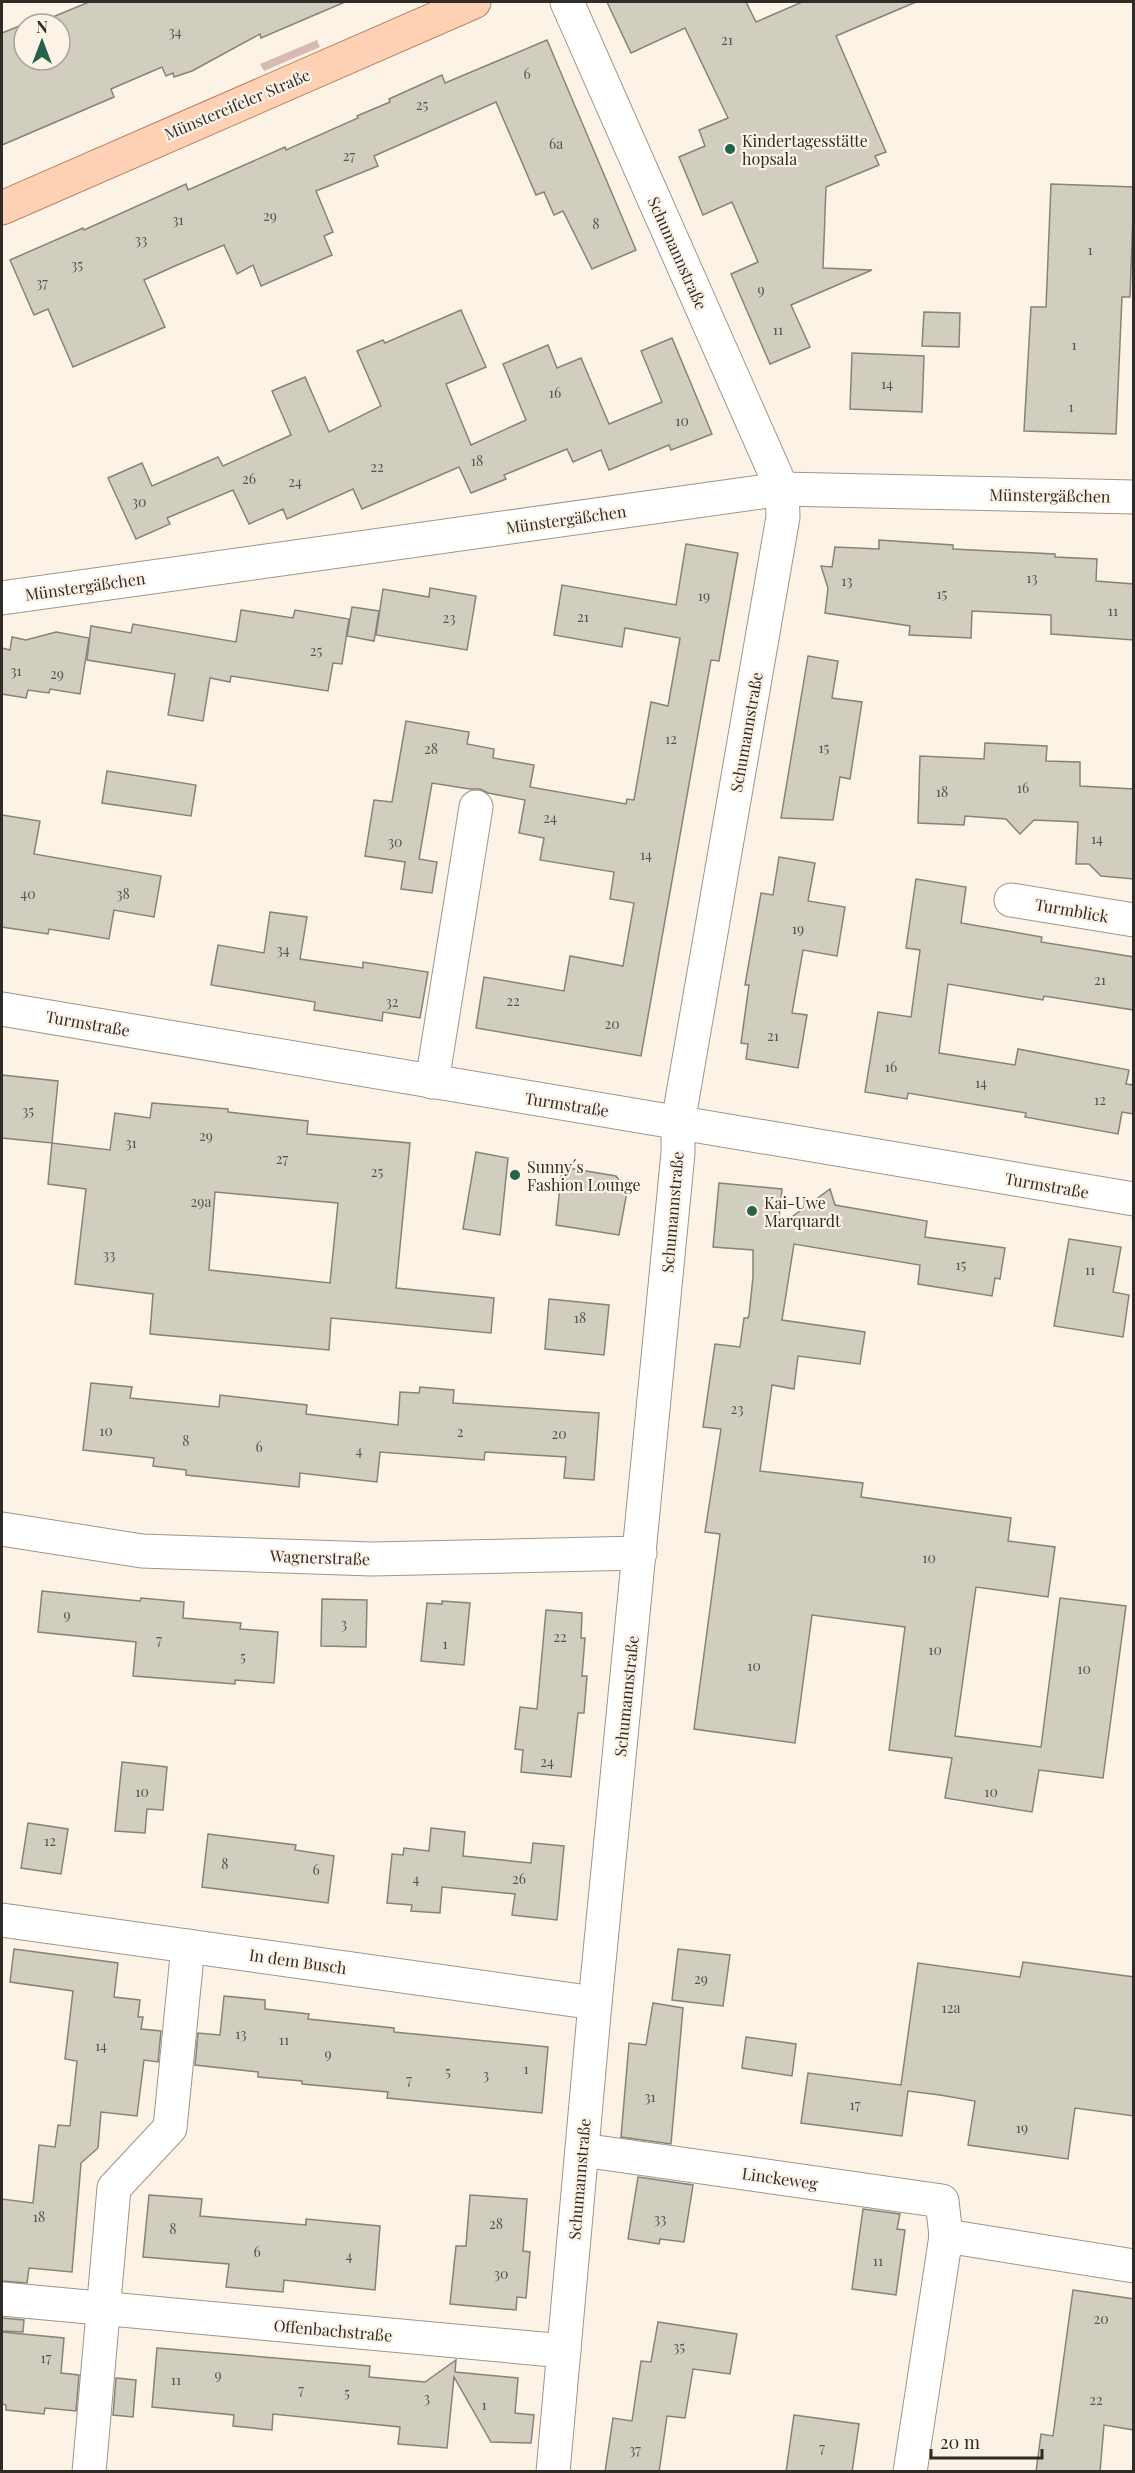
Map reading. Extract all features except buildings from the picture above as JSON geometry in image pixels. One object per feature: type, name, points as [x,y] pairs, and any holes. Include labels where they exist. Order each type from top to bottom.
[{"type":"main road","name":"Münstereifeler Straße","points":[[2,208],[474,2]]},
{"type":"street","name":"Schumannstraße","points":[[553,2472],[595,2003],[678,1153],[678,1123],[783,517],[782,489],[567,2]]},
{"type":"street","name":"Münstergäßchen","points":[[2,598],[782,489],[1134,497]]},
{"type":"street","points":[[432,1082],[476,807]]},
{"type":"street","name":"Turmblick","points":[[1011,900],[1134,920]]},
{"type":"street","name":"Turmstraße","points":[[2,1009],[1134,1199]]},
{"type":"street","name":"Wagnerstraße","points":[[2,1529],[142,1551],[372,1559],[640,1553]]},
{"type":"street","name":"In dem Busch","points":[[2,1920],[595,2003]]},
{"type":"street","points":[[89,2472],[114,2188],[170,2127],[188,1946]]},
{"type":"street","name":"Linckeweg","points":[[582,2150],[942,2201],[946,2236],[910,2472]]},
{"type":"street","points":[[946,2236],[1134,2266]]},
{"type":"street","name":"Offenbachstraße","points":[[2,2299],[564,2351]]},
{"type":"shaded area","points":[[317,40],[320,47],[264,71],[260,64]]},
{"type":"place","name":"Kindertagesstätte hopsala","points":[[730,149]]},
{"type":"place","name":"Sunny´s Fashion Lounge","points":[[515,1175]]},
{"type":"place","name":"Kai-Uwe Marquardt","points":[[752,1211]]}]
